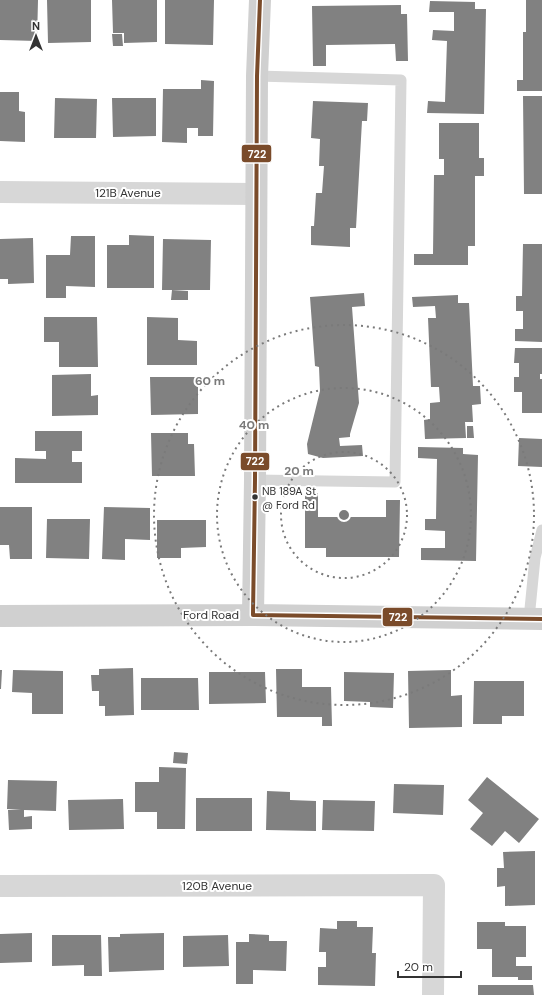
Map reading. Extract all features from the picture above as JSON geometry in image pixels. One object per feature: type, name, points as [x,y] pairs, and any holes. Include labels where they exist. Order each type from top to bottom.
[{"type":"street","points":[[253,615],[257,76],[260,0]]},
{"type":"street","name":"121B Avenue","points":[[0,192],[256,194]]},
{"type":"street","name":"Ford Road","points":[[0,616],[253,615],[535,619]]},
{"type":"street","name":"120B Avenue","points":[[0,886],[434,885],[433,995]]},
{"type":"lane","points":[[255,480],[394,482],[401,80],[257,76]]},
{"type":"lane","points":[[535,619],[535,558],[542,530]]},
{"type":"building","points":[[0,0],[38,0],[37,41],[0,40]]},
{"type":"building","points":[[47,0],[91,0],[91,42],[48,43]]},
{"type":"building","points":[[112,0],[157,0],[157,42],[124,43],[124,33],[113,33]]},
{"type":"building","points":[[165,0],[214,0],[213,45],[165,44]]},
{"type":"building","points":[[526,0],[542,0],[542,91],[517,91],[517,80],[523,80],[523,32],[526,32]]},
{"type":"building","points":[[430,1],[475,2],[475,9],[486,9],[484,114],[427,113],[428,101],[445,102],[447,41],[432,40],[433,30],[454,31],[454,12],[429,12]]},
{"type":"building","points":[[401,5],[401,14],[407,14],[408,61],[396,61],[395,44],[326,45],[326,66],[313,66],[312,6]]},
{"type":"building","points":[[112,34],[122,34],[123,46],[113,46]]},
{"type":"building","points":[[201,80],[214,81],[213,136],[198,136],[198,128],[187,128],[187,143],[162,142],[163,89],[201,89]]},
{"type":"building","points":[[0,92],[19,92],[19,111],[25,112],[25,142],[0,141]]},
{"type":"building","points":[[523,96],[542,96],[542,194],[524,194]]},
{"type":"building","points":[[55,98],[97,99],[96,138],[54,138]]},
{"type":"building","points":[[112,98],[156,98],[156,136],[113,137]]},
{"type":"building","points":[[313,101],[368,103],[367,121],[362,121],[356,228],[350,228],[350,247],[311,245],[311,226],[314,226],[316,193],[322,193],[324,166],[319,166],[320,139],[311,138]]},
{"type":"building","points":[[439,123],[479,123],[479,158],[484,158],[484,176],[475,176],[475,246],[468,246],[468,265],[414,265],[414,254],[433,254],[434,175],[444,175],[444,159],[439,159]]},
{"type":"building","points":[[129,235],[154,236],[154,288],[107,288],[107,245],[129,245]]},
{"type":"building","points":[[71,236],[95,236],[95,287],[66,286],[66,298],[46,298],[46,255],[70,255]]},
{"type":"building","points":[[33,238],[34,283],[8,284],[8,279],[0,279],[0,239]]},
{"type":"building","points":[[163,239],[211,240],[210,290],[162,290]]},
{"type":"building","points":[[523,244],[542,244],[542,342],[515,341],[515,329],[523,329],[523,311],[516,311],[516,296],[522,296]]},
{"type":"building","points":[[172,290],[188,291],[188,300],[171,300]]},
{"type":"building","points":[[364,293],[365,306],[352,307],[359,403],[350,437],[339,438],[340,446],[362,445],[363,456],[323,458],[308,454],[307,444],[320,391],[319,367],[315,366],[310,297]]},
{"type":"building","points":[[458,295],[458,303],[469,303],[473,386],[480,386],[481,404],[472,405],[473,422],[465,422],[466,438],[425,439],[424,420],[430,419],[430,403],[440,402],[439,387],[431,387],[428,318],[436,318],[435,306],[413,307],[412,297]]},
{"type":"building","points":[[44,317],[97,317],[98,367],[59,367],[59,342],[44,342]]},
{"type":"building","points":[[147,317],[178,318],[178,340],[197,341],[197,365],[147,365]]},
{"type":"building","points":[[515,348],[542,348],[542,374],[540,374],[540,379],[542,379],[542,413],[522,413],[522,392],[514,392],[514,377],[519,377],[519,363],[514,363]]},
{"type":"building","points":[[91,374],[91,396],[98,395],[98,415],[52,416],[52,375]]},
{"type":"building","points":[[150,377],[198,377],[198,414],[151,415]]},
{"type":"building","points":[[467,426],[473,426],[474,438],[467,438]]},
{"type":"building","points":[[35,431],[82,431],[82,451],[72,451],[72,462],[82,462],[82,483],[15,483],[15,458],[46,459],[46,451],[35,451]]},
{"type":"building","points":[[151,433],[188,433],[188,444],[194,444],[195,476],[152,476]]},
{"type":"building","points":[[519,438],[542,439],[542,467],[518,466]]},
{"type":"building","points":[[418,447],[463,448],[463,454],[478,455],[476,561],[421,560],[421,548],[445,548],[445,531],[425,530],[425,519],[436,519],[437,459],[418,458]]},
{"type":"building","points":[[305,493],[318,493],[318,517],[386,517],[386,500],[400,500],[399,557],[326,557],[326,548],[305,548]]},
{"type":"building","points":[[0,507],[32,507],[32,559],[10,559],[9,545],[0,545]]},
{"type":"building","points":[[104,507],[150,508],[150,540],[125,539],[125,560],[102,559]]},
{"type":"building","points":[[47,519],[90,519],[89,559],[46,558]]},
{"type":"building","points":[[157,520],[206,520],[206,547],[181,548],[181,558],[157,558]]},
{"type":"building","points":[[133,668],[134,715],[105,716],[105,706],[99,706],[99,691],[92,691],[91,675],[99,675],[99,669]]},
{"type":"building","points":[[276,669],[302,669],[302,687],[331,687],[332,726],[322,726],[322,717],[277,717]]},
{"type":"building","points":[[0,670],[2,670],[1,689],[0,689]]},
{"type":"building","points":[[13,670],[63,671],[63,714],[32,714],[32,693],[12,692]]},
{"type":"building","points":[[451,670],[451,696],[462,695],[462,727],[409,728],[408,671]]},
{"type":"building","points":[[209,672],[265,672],[266,703],[209,704]]},
{"type":"building","points":[[344,672],[394,673],[393,708],[370,707],[370,702],[344,701]]},
{"type":"building","points":[[141,678],[198,678],[199,710],[141,710]]},
{"type":"building","points":[[474,681],[524,681],[524,716],[502,716],[502,724],[473,724]]},
{"type":"building","points":[[174,752],[188,753],[187,764],[173,763]]},
{"type":"building","points":[[159,767],[186,768],[185,829],[157,829],[157,812],[135,812],[135,782],[159,782]]},
{"type":"building","points":[[487,777],[539,819],[519,843],[505,831],[492,846],[470,829],[483,813],[468,800]]},
{"type":"building","points":[[8,780],[57,781],[56,811],[24,810],[24,817],[32,816],[32,829],[9,830],[8,810],[21,810],[7,809]]},
{"type":"building","points":[[394,784],[444,785],[443,815],[393,813]]},
{"type":"building","points":[[267,791],[290,792],[290,800],[316,801],[316,831],[266,830]]},
{"type":"building","points":[[196,798],[252,798],[252,831],[196,831]]},
{"type":"building","points":[[123,799],[124,829],[69,830],[68,800]]},
{"type":"building","points":[[323,800],[375,801],[374,831],[322,830]]},
{"type":"building","points":[[535,851],[535,905],[505,906],[505,886],[497,887],[497,868],[504,868],[503,852]]},
{"type":"building","points":[[337,921],[357,921],[357,927],[373,927],[372,953],[376,953],[375,986],[318,985],[318,967],[326,967],[326,952],[319,952],[320,928],[337,929]]},
{"type":"building","points":[[477,922],[505,922],[505,926],[526,926],[526,957],[516,957],[516,966],[532,966],[532,980],[518,980],[518,977],[492,977],[492,949],[477,949]]},
{"type":"building","points":[[32,933],[32,962],[0,963],[0,934]]},
{"type":"building","points":[[164,933],[164,970],[109,972],[108,937],[120,937],[120,934]]},
{"type":"building","points":[[249,934],[269,935],[269,941],[287,941],[286,971],[253,970],[253,984],[236,984],[236,942],[249,942]]},
{"type":"building","points":[[52,935],[101,935],[102,976],[84,976],[84,965],[52,966]]},
{"type":"building","points":[[228,935],[229,966],[183,967],[183,936]]},
{"type":"building","points":[[478,985],[533,985],[534,995],[478,995]]},
{"type":"transit line","name":"722","points":[[253,615],[257,76],[260,0]]},
{"type":"transit line","name":"722","points":[[253,615],[542,619]]},
{"type":"place","name":"NB 189A St @ Ford Rd","points":[[255,497]]}]
